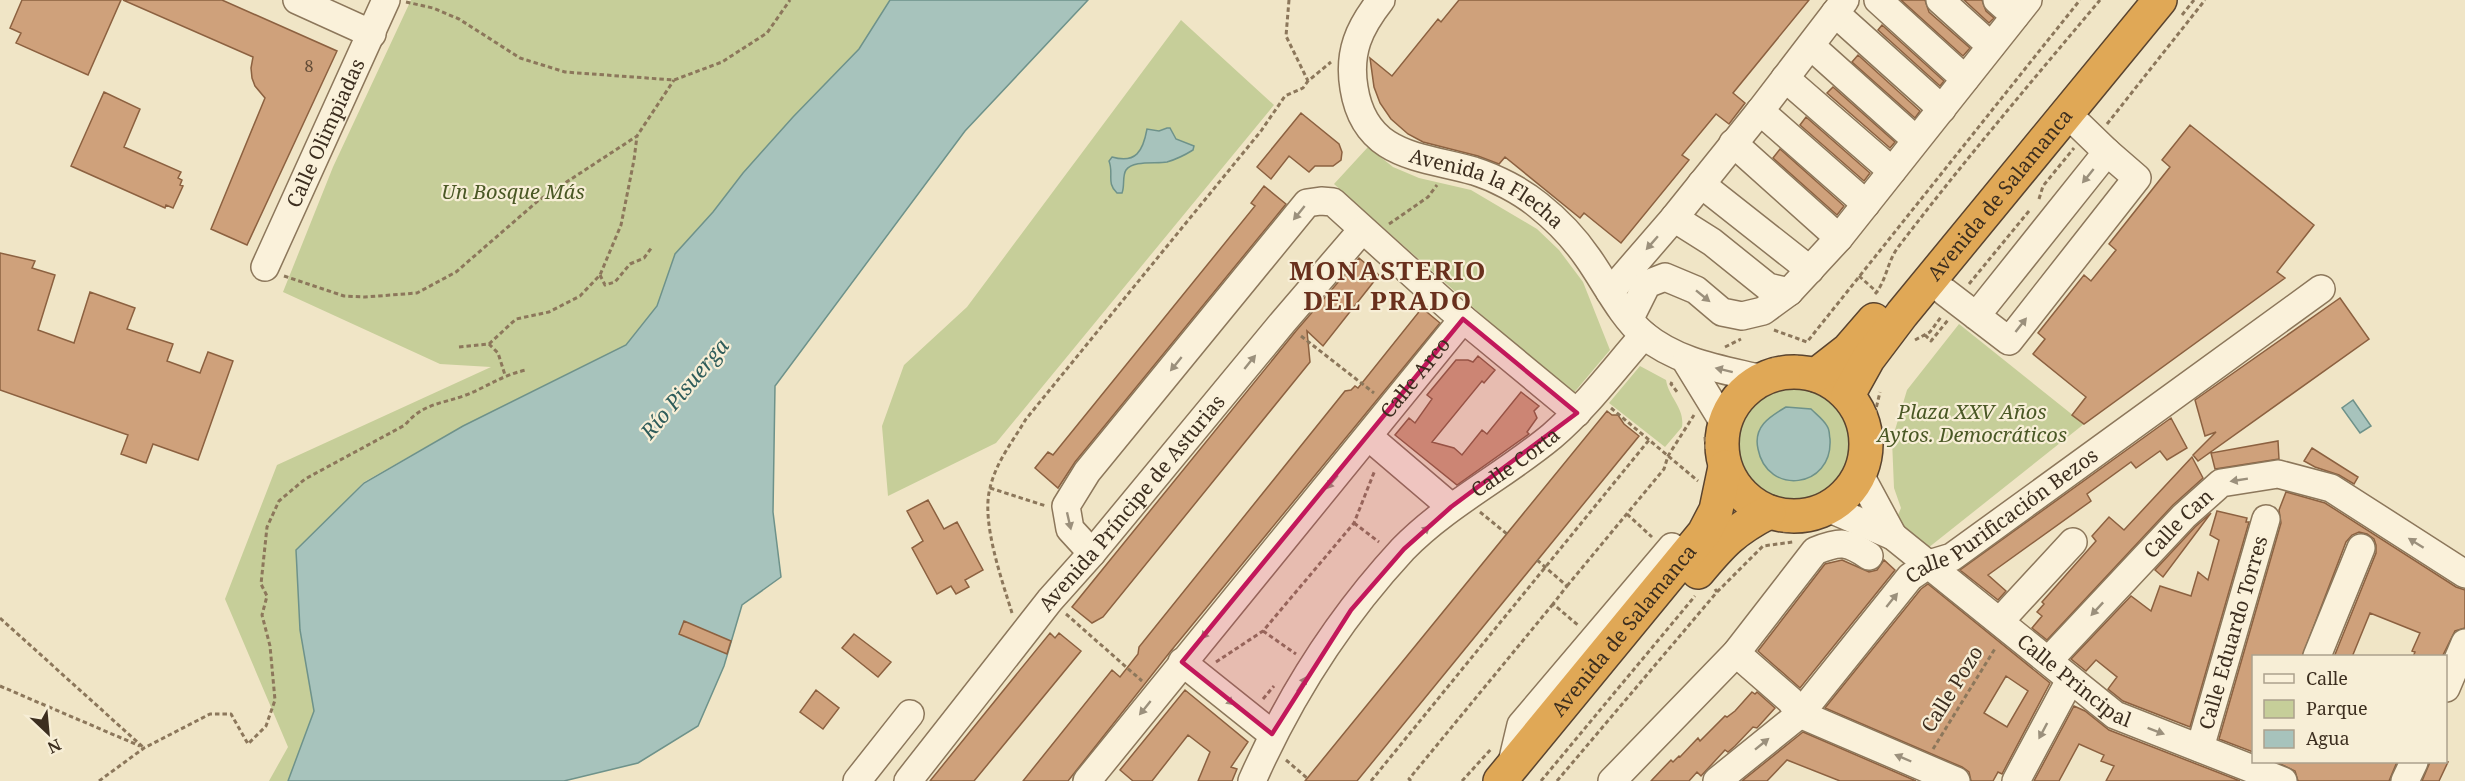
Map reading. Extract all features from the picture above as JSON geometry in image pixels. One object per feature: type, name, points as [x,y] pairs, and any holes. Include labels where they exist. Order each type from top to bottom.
[{"type":"highway","name":"Avenida de Salamanca","points":[[1807,366],[1848,350],[1884,302],[2135,0]]},
{"type":"highway","name":"Avenida de Salamanca","points":[[1848,395],[1868,359],[1884,302],[2160,0]]},
{"type":"highway","points":[[1807,366],[1848,395],[1863,419],[1867,449],[1860,475],[1818,529],[1807,515],[1786,516],[1774,522],[1744,497],[1715,487],[1724,423],[1740,396],[1763,370],[1786,372],[1807,366]]},
{"type":"highway","name":"Avenida de Salamanca","points":[[1507,778],[1704,533],[1715,487]]},
{"type":"highway","name":"Avenida de Salamanca","points":[[1507,778],[1720,545],[1742,526],[1774,522]]},
{"type":"street","points":[[297,0],[372,34]]},
{"type":"street","name":"Calle Olimpiadas","points":[[265,267],[386,0]]},
{"type":"street","name":"Avenida la Flecha","points":[[1381,0],[1355,41],[1353,65],[1356,98],[1375,134],[1408,156],[1476,172],[1498,181],[1537,204],[1553,218],[1587,256],[1610,292],[1637,327],[1686,361],[1724,423]]},
{"type":"street","points":[[1878,0],[1965,79]]},
{"type":"street","points":[[1940,0],[1991,46]]},
{"type":"street","name":"Calle Corta","points":[[1252,781],[1272,734],[1285,711],[1351,610],[1404,549],[1451,507],[1550,437],[1585,403],[1637,327],[1647,284],[1665,276],[1696,290],[1722,312],[1742,316],[1763,311],[1789,292],[1839,238],[1942,109],[1991,46],[2013,5]]},
{"type":"street","points":[[1610,292],[1674,218],[1840,6],[1942,109]]},
{"type":"street","points":[[1810,46],[1916,140]]},
{"type":"street","points":[[1785,78],[1892,171]]},
{"type":"street","points":[[1760,111],[1866,204]]},
{"type":"street","points":[[2093,139],[2137,178],[2009,341],[1964,299],[2093,139]]},
{"type":"street","points":[[1733,143],[1839,238]]},
{"type":"street","points":[[1701,184],[1810,270]]},
{"type":"street","points":[[1092,553],[1070,529],[1066,506],[1087,472],[1307,203],[1333,202],[1463,319],[1585,403]]},
{"type":"street","points":[[1674,218],[1712,242],[1768,287],[1789,292]]},
{"type":"street","name":"Avenida Príncipe de Asturias","points":[[908,781],[1050,600],[1092,553],[1283,322],[1369,236]]},
{"type":"street","name":"Calle Purificación Bezos","points":[[1716,781],[1800,714],[1910,577],[1929,564],[1953,557],[2321,289]]},
{"type":"street","name":"Calle Arco","points":[[1087,781],[1156,694],[1189,668],[1376,443],[1393,408],[1463,319]]},
{"type":"street","name":"Avenida la Flecha","points":[[1686,361],[1763,370]]},
{"type":"street","points":[[1376,443],[1451,507]]},
{"type":"street","name":"Calle Can","points":[[2049,660],[2184,516],[2221,483],[2278,474],[2331,488],[2465,574]]},
{"type":"street","name":"Calle Principal","points":[[1860,475],[1893,536],[2049,660],[2115,716],[2273,775]]},
{"type":"street","name":"Calle Eduardo Torres","points":[[2200,748],[2266,519]]},
{"type":"street","points":[[1612,781],[1736,654],[1818,529],[1832,544],[1850,543],[1869,556]]},
{"type":"street","name":"Calle Principal","points":[[1818,529],[1893,536]]},
{"type":"street","points":[[2004,624],[2073,542]]},
{"type":"street","points":[[2318,655],[2361,548]]},
{"type":"street","points":[[2447,684],[2465,644]]},
{"type":"street","points":[[1736,654],[1790,700],[1800,714],[1956,781]]},
{"type":"street","points":[[1189,668],[1272,734]]},
{"type":"street","points":[[2016,781],[2070,680]]},
{"type":"street","points":[[857,781],[910,714]]},
{"type":"street","points":[[2405,781],[2414,763]]},
{"type":"path","points":[[399,0],[433,8],[459,19],[520,58],[564,72],[674,80],[722,62],[767,33],[790,0]]},
{"type":"path","points":[[1289,0],[1287,36],[1308,81]]},
{"type":"path","points":[[1884,302],[1883,285],[1887,266],[1899,246],[1959,169],[2100,0]]},
{"type":"path","points":[[2093,139],[2205,0]]},
{"type":"path","points":[[1024,632],[1014,620],[998,567],[987,509],[990,488],[1002,457],[1026,419],[1261,130],[1285,96],[1303,88],[1308,81],[1355,41]]},
{"type":"path","points":[[265,267],[278,274],[344,296],[365,297],[417,293],[456,272],[539,200],[637,136],[674,80]]},
{"type":"path","points":[[459,347],[489,344],[516,319],[549,312],[580,296],[600,275],[621,225],[637,136]]},
{"type":"path","points":[[1369,236],[1383,230],[1428,197],[1437,188],[1442,164]]},
{"type":"path","points":[[600,275],[605,285],[615,282],[630,264],[644,258],[652,248]]},
{"type":"path","points":[[1859,276],[1884,302],[1931,341],[1964,299]]},
{"type":"path","points":[[1283,322],[1393,408]]},
{"type":"path","points":[[489,344],[498,353],[505,375]]},
{"type":"path","points":[[1763,370],[1807,366]]},
{"type":"path","points":[[99,781],[144,748],[210,714],[231,714],[248,744],[266,726],[274,700],[270,646],[262,615],[267,596],[261,584],[267,527],[279,501],[305,479],[405,425],[413,415],[436,402],[469,394],[505,375],[526,370]]},
{"type":"path","points":[[1585,403],[1649,440],[1715,487]]},
{"type":"path","points":[[1371,781],[1649,440]]},
{"type":"path","points":[[1189,668],[1263,631],[1354,524],[1376,443]]},
{"type":"path","points":[[990,488],[1054,509]]},
{"type":"path","points":[[1627,514],[1653,538]]},
{"type":"path","points":[[1774,522],[1818,529]]},
{"type":"path","points":[[1354,524],[1386,548]]},
{"type":"path","points":[[1557,781],[1718,592],[1763,546],[1805,541],[1818,529]]},
{"type":"path","points":[[1411,781],[1408,779],[1568,586],[1537,560]]},
{"type":"path","points":[[1712,587],[1718,592]]},
{"type":"path","points":[[1541,781],[1698,591]]},
{"type":"path","points":[[1050,600],[1156,694]]},
{"type":"path","points":[[1553,604],[1580,627]]},
{"type":"path","points":[[0,618],[144,748]]},
{"type":"path","name":"Calle Pozo","points":[[1923,766],[2004,624]]},
{"type":"path","points":[[1263,631],[1298,656]]},
{"type":"path","points":[[0,686],[144,748]]},
{"type":"highlighted area","points":[[1463,319],[1577,413],[1451,507],[1404,549],[1351,610],[1272,734],[1182,662]]},
{"type":"green space","name":"Un Bosque Más","points":[[411,0],[890,0],[859,49],[793,117],[675,254],[657,306],[626,345],[463,426],[364,482],[297,550],[300,630],[314,711],[288,781],[269,781],[288,747],[225,599],[277,465],[491,367],[440,364],[283,292],[333,167]]},
{"type":"green space","points":[[1181,20],[1274,105],[996,443],[888,496],[882,426],[904,365],[967,307]]},
{"type":"green space","points":[[1368,147],[1393,167],[1419,178],[1471,190],[1537,229],[1559,250],[1583,282],[1610,350],[1572,395],[1334,184]]},
{"type":"green space","name":"Plaza XXV Años Aytos. Democráticos","points":[[1959,324],[2084,424],[1928,548],[1895,522],[1901,508],[1894,488],[1892,440],[1907,390]]},
{"type":"green space","points":[[1640,366],[1666,380],[1681,414],[1682,427],[1665,447],[1609,403]]},
{"type":"green space","points":[[1792,385],[1815,390],[1834,403],[1847,422],[1852,445],[1847,468],[1834,487],[1815,500],[1792,505],[1769,500],[1750,487],[1737,468],[1732,445],[1737,422],[1750,403],[1769,390]]},
{"type":"water","name":"Río Pisuerga","points":[[890,0],[1088,0],[965,131],[775,386],[773,512],[781,577],[742,605],[724,666],[698,726],[638,763],[564,781],[288,781],[314,711],[300,630],[296,550],[364,483],[463,426],[626,345],[657,306],[675,254],[793,117],[859,49]]},
{"type":"water","points":[[1170,128],[1176,139],[1194,146],[1193,150],[1167,162],[1129,167],[1125,172],[1122,193],[1117,193],[1111,182],[1109,161],[1112,157],[1127,159],[1133,157],[1143,144],[1147,129],[1159,131]]},
{"type":"water","points":[[2353,400],[2371,426],[2360,433],[2342,408]]},
{"type":"water","points":[[1786,407],[1811,409],[1828,428],[1830,439],[1828,456],[1821,468],[1811,477],[1786,480],[1773,474],[1764,464],[1758,449],[1760,429],[1768,419]]},
{"type":"building","points":[[22,0],[121,0],[88,75],[16,43],[21,33],[10,28]]},
{"type":"building","points":[[123,0],[222,0],[337,51],[247,245],[211,229],[265,98],[255,86],[252,78],[253,57]]},
{"type":"building","points":[[1459,0],[1809,0],[1733,93],[1745,103],[1729,124],[1716,114],[1682,155],[1689,160],[1621,243],[1584,213],[1580,218],[1505,157],[1499,164],[1478,156],[1423,142],[1408,134],[1391,119],[1380,103],[1374,87],[1370,58],[1392,76],[1438,19],[1441,22]]},
{"type":"building","points":[[1901,0],[1925,0],[1929,12],[1970,48],[1963,56]]},
{"type":"building","points":[[1964,0],[1982,0],[1986,11],[1994,18],[1989,23]]},
{"type":"building","points":[[1882,25],[1944,81],[1940,86],[1878,30]]},
{"type":"building","points":[[1858,55],[1920,111],[1915,118],[1852,62]]},
{"type":"building","points":[[1833,87],[1895,142],[1890,148],[1827,93]]},
{"type":"building","points":[[104,92],[140,109],[124,147],[181,172],[178,178],[182,180],[180,185],[183,186],[173,208],[166,205],[165,208],[71,166]]},
{"type":"building","points":[[1301,113],[1339,144],[1342,152],[1341,160],[1333,166],[1315,166],[1309,172],[1289,156],[1271,179],[1257,167]]},
{"type":"building","points":[[1806,117],[1870,173],[1864,181],[1800,125]]},
{"type":"building","points":[[2190,125],[2314,225],[2277,272],[2285,278],[2084,424],[2072,415],[2086,397],[2033,354],[2045,339],[2038,333],[2084,275],[2091,281],[2116,250],[2109,244],[2170,167],[2162,160]]},
{"type":"building","points":[[1780,149],[1844,206],[1837,215],[1773,158]]},
{"type":"building","points":[[1264,186],[1286,204],[1075,462],[1058,488],[1035,468],[1048,452],[1053,455],[1255,206],[1251,203]]},
{"type":"building","points":[[0,253],[35,261],[32,268],[55,275],[38,330],[74,343],[90,292],[135,308],[127,329],[173,344],[167,361],[200,373],[208,352],[233,361],[198,460],[153,444],[146,463],[121,454],[128,435],[0,390]]},
{"type":"building","points":[[1359,258],[1379,275],[1323,346],[1307,331],[1310,362],[1103,617],[1092,623],[1072,607],[1296,331]]},
{"type":"building","points":[[2340,298],[2369,339],[2198,461],[2193,455],[2216,432],[2205,436],[2195,400]]},
{"type":"building","points":[[1422,308],[1440,323],[1170,652],[1068,781],[1023,781],[1112,670],[1120,677],[1138,654],[1139,647],[1345,391],[1355,386],[1358,388]]},
{"type":"building","points":[[1478,356],[1495,370],[1484,383],[1482,381],[1432,442],[1454,448],[1462,455],[1482,430],[1487,434],[1521,392],[1539,406],[1534,411],[1537,418],[1527,432],[1529,434],[1457,485],[1395,435],[1409,418],[1415,423],[1432,399],[1427,395],[1456,360],[1473,362]]},
{"type":"building","points":[[1607,411],[1612,415],[1618,415],[1624,424],[1639,436],[1357,781],[1305,781]]},
{"type":"building","points":[[2171,418],[2187,448],[2167,460],[2160,451],[2136,468],[2131,462],[2087,494],[2091,501],[1988,575],[2006,591],[1998,600],[1960,570]]},
{"type":"building","points":[[2278,441],[2279,459],[2215,469],[2211,453]]},
{"type":"building","points":[[2312,448],[2358,477],[2354,484],[2339,475],[2304,461]]},
{"type":"building","points":[[2192,457],[2203,478],[2173,505],[2047,640],[2032,628],[2042,616],[2037,612],[2044,604],[2042,602],[2096,541],[2092,536],[2109,517],[2124,530]]},
{"type":"building","points":[[2286,492],[2325,503],[2456,587],[2465,590],[2465,628],[2455,631],[2443,655],[2414,655],[2415,652],[2412,651],[2420,633],[2370,613],[2353,655],[2335,655],[2376,553],[2374,539],[2359,532],[2352,535],[2346,542],[2303,655],[2252,655],[2252,752],[2219,739],[2281,523],[2279,510]]},
{"type":"building","points":[[928,500],[944,529],[957,522],[983,570],[965,580],[969,587],[956,594],[951,586],[937,594],[912,548],[923,541],[907,511]]},
{"type":"building","points":[[2217,511],[2247,518],[2246,522],[2249,522],[2190,727],[2123,701],[2108,689],[2117,677],[2096,660],[2086,671],[2071,659],[2131,596],[2151,611],[2160,586],[2191,596],[2198,572],[2208,580],[2219,540],[2210,535]]},
{"type":"building","points":[[2211,513],[2163,577],[2155,570]]},
{"type":"building","points":[[1842,560],[1869,572],[1877,570],[1884,560],[1895,570],[1800,688],[1758,651],[1825,564]]},
{"type":"building","points":[[1928,584],[2050,683],[2002,774],[1998,772],[1993,781],[1971,781],[1969,772],[1962,767],[1825,708],[1921,589]],"holes":[[[2006,676],[2028,691],[2007,727],[1984,713]]]},
{"type":"building","points":[[684,621],[731,641],[727,654],[679,634]]},
{"type":"building","points":[[1050,633],[1055,638],[1059,633],[1081,651],[974,781],[930,781]]},
{"type":"building","points":[[854,634],[891,662],[878,677],[842,648]]},
{"type":"building","points":[[816,690],[839,708],[823,729],[800,712]]},
{"type":"building","points":[[1185,690],[1248,742],[1231,767],[1237,769],[1232,781],[1198,781],[1210,752],[1188,735],[1152,781],[1133,781],[1120,770]]},
{"type":"building","points":[[1752,692],[1755,694],[1757,692],[1775,708],[1757,728],[1753,727],[1728,752],[1725,750],[1701,776],[1697,772],[1689,781],[1651,781],[1671,760],[1673,762],[1680,757],[1698,738],[1700,741],[1725,716],[1735,711]]},
{"type":"building","points":[[2074,706],[2085,711],[2109,730],[2240,781],[2106,781],[2114,766],[2101,761],[2104,755],[2079,744],[2059,781],[2034,781]]},
{"type":"building","points":[[1803,732],[1916,781],[1840,781],[1787,760],[1767,781],[1742,781]]},
{"type":"building","points":[[2448,762],[2439,781],[2422,781],[2430,763]]},
{"type":"building","points":[[2278,763],[2397,763],[2389,781],[2298,781],[2295,771]]},
{"type":"district","name":"MONASTERIO DEL PRADO","points":[[1388,286]]}]
